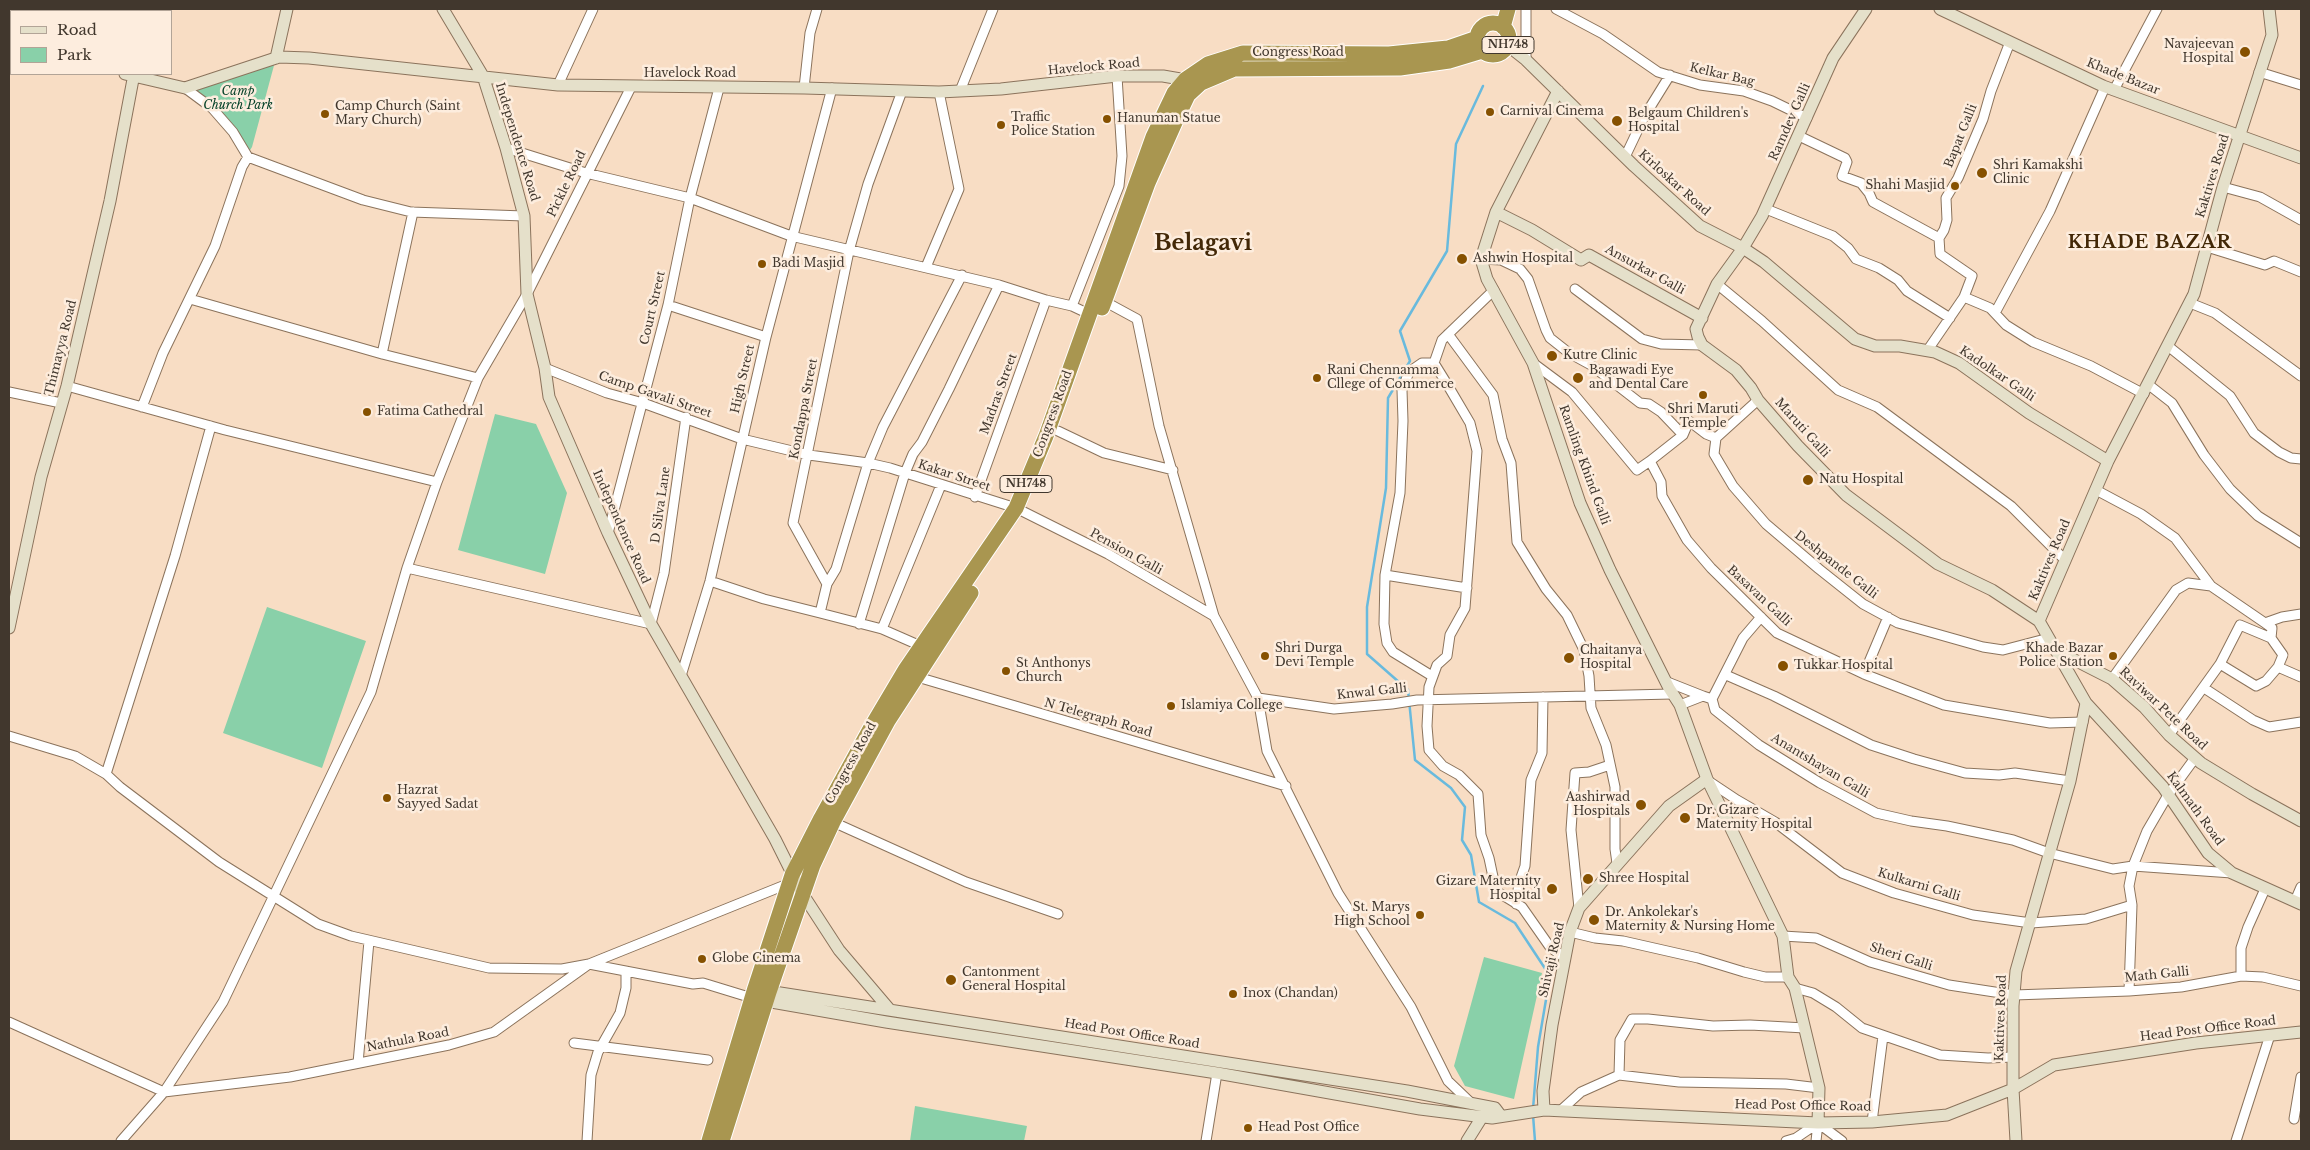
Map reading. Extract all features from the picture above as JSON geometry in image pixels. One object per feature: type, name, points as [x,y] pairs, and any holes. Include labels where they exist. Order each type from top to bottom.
[{"type":"highway","name":"NH748","points":[[1496,20],[1508,36],[1507,45],[1499,54],[1487,54],[1480,44],[1484,26],[1496,20],[1508,9]]},
{"type":"highway","name":"Congress Road","points":[[722,1141],[791,879],[842,777],[1020,510],[1058,431],[1164,110],[1174,93],[1193,81],[1234,69],[1400,68],[1449,61],[1480,44]]},
{"type":"highway","name":"Congress Road","points":[[1020,510],[1089,314],[1100,300]]},
{"type":"highway","name":"Congress Road","points":[[709,1141],[760,995],[802,893],[833,822],[888,721],[911,674]]},
{"type":"street","points":[[276,58],[287,9]]},
{"type":"street","name":"Independence Road","points":[[443,9],[482,76],[506,148],[524,216],[528,294],[546,368],[549,397],[608,533],[651,624],[775,839],[791,879],[839,950],[890,1010]]},
{"type":"street","points":[[558,85],[593,9]]},
{"type":"street","points":[[804,88],[810,33],[817,9]]},
{"type":"street","points":[[960,92],[993,9]]},
{"type":"street","points":[[1526,9],[1526,60]]},
{"type":"street","name":"Kelkar Bag","points":[[1556,9],[1602,34],[1658,72],[1700,85],[1744,91],[1772,101],[1807,118]]},
{"type":"street","name":"Ramdev Galli","points":[[1702,318],[1717,284],[1743,248],[1766,208],[1834,58],[1866,9]]},
{"type":"street","name":"Khade Bazar","points":[[1940,9],[2110,88],[2301,158]]},
{"type":"street","points":[[1995,313],[2050,211],[2110,88],[2156,9]]},
{"type":"street","name":"Kaktives Road","points":[[2016,1140],[2013,1057],[2016,972],[2070,781],[2086,704],[2039,621],[2108,461],[2194,294],[2223,187],[2272,35],[2269,9]]},
{"type":"street","name":"Bapat Galli","points":[[1939,238],[1947,220],[1946,198],[1958,178],[1983,119],[1991,91],[2010,42]]},
{"type":"street","name":"Kirloskar Road","points":[[1507,45],[1526,60],[1625,157],[1700,226],[1743,248]]},
{"type":"street","name":"Havelock Road","points":[[185,88],[276,58],[309,58],[558,85],[631,87],[832,88],[960,92],[1117,76],[1163,76],[1193,81]]},
{"type":"street","points":[[2259,72],[2301,85]]},
{"type":"street","name":"Thimayya Road","points":[[9,628],[41,477],[67,386],[110,200],[131,75]]},
{"type":"street","points":[[135,75],[185,88],[212,108],[233,132],[248,157],[363,200],[413,212],[524,216]]},
{"type":"street","points":[[1625,157],[1644,117],[1670,75]]},
{"type":"street","points":[[1072,306],[1119,186],[1122,156],[1117,76]]},
{"type":"street","name":"Pickle Road","points":[[121,1141],[164,1092],[223,1002],[371,692],[406,568],[478,378],[528,294],[586,173],[631,87]]},
{"type":"street","name":"Court Street","points":[[608,533],[668,304],[690,198],[719,88]]},
{"type":"street","name":"High Street","points":[[682,676],[710,581],[766,337],[791,236],[832,88]]},
{"type":"street","name":"Kondappa Street","points":[[827,584],[793,522],[809,455],[836,309],[849,251],[868,184],[902,90]]},
{"type":"street","points":[[1558,91],[1496,212],[1481,259],[1501,260],[1520,269],[1528,279],[1550,338],[1569,353],[1591,365],[1640,403],[1649,404],[1661,412],[1683,434]]},
{"type":"street","points":[[926,267],[960,184],[939,92]]},
{"type":"street","points":[[1799,136],[1845,158],[1847,162],[1842,176],[1861,183],[1873,202],[1939,238],[1940,254],[1972,276],[1964,297],[1928,351]]},
{"type":"street","points":[[506,148],[586,173],[690,198],[791,236],[849,251],[962,275],[1072,306],[1089,314]]},
{"type":"street","points":[[142,407],[163,352],[215,246],[242,167],[248,157]]},
{"type":"street","points":[[2223,187],[2260,197],[2301,220]]},
{"type":"street","points":[[1766,208],[1833,236],[1848,248],[1856,259],[1879,268],[1898,280],[1906,291],[1950,318]]},
{"type":"street","points":[[382,354],[413,212]]},
{"type":"street","name":"Ansurkar Galli","points":[[1496,212],[1532,230],[1582,260],[1589,255],[1702,318]]},
{"type":"street","points":[[2207,247],[2265,265],[2274,261],[2301,272]]},
{"type":"street","name":"Kadolkar Galli","points":[[1743,248],[1764,262],[1855,339],[1875,346],[1900,346],[1935,352],[1958,363],[2029,412],[2108,461]]},
{"type":"street","name":"Ramling Khind Galli","points":[[1481,259],[1487,279],[1533,363],[1580,503],[1610,570],[1665,681],[1680,705],[1707,779],[1783,936],[1788,977]]},
{"type":"street","points":[[820,613],[827,584],[840,557],[868,463],[883,427],[962,275]]},
{"type":"street","points":[[1717,284],[1762,321],[1838,390],[1877,407],[2011,506],[2065,560]]},
{"type":"street","points":[[859,624],[905,474],[913,454],[922,442],[949,389],[999,285]]},
{"type":"street","points":[[1575,289],[1642,339],[1660,344],[1702,346],[1696,328],[1702,318]]},
{"type":"street","points":[[1434,363],[1442,340],[1494,290]]},
{"type":"street","points":[[1964,297],[1990,308],[2006,325],[2033,342],[2172,403],[2204,455],[2230,489],[2258,516],[2301,543]]},
{"type":"street","points":[[190,299],[382,354],[478,378]]},
{"type":"street","name":"Madras Street","points":[[975,497],[1046,300]]},
{"type":"street","points":[[1100,300],[1137,320],[1160,426],[1214,616],[1258,698],[1267,751],[1338,893],[1411,1008],[1448,1081],[1471,1103],[1482,1117],[1467,1141]]},
{"type":"street","points":[[2190,303],[2214,313],[2301,376]]},
{"type":"street","points":[[668,304],[766,337]]},
{"type":"street","points":[[1448,334],[1493,395],[1502,439],[1511,463],[1517,542],[1546,589],[1567,615],[1584,650],[1589,676],[1591,708],[1606,745],[1615,787],[1615,849],[1617,863]]},
{"type":"street","name":"Maruti Galli","points":[[1702,346],[1736,370],[1758,400],[1798,446],[1846,495],[1938,564],[1992,590],[2039,621]]},
{"type":"street","points":[[2168,346],[2230,396],[2254,434],[2279,452],[2291,458],[2301,459]]},
{"type":"street","points":[[1432,676],[1393,652],[1387,643],[1384,624],[1385,575],[1400,493],[1403,421],[1402,390],[1409,372],[1422,363],[1434,363]]},
{"type":"street","points":[[1434,363],[1470,423],[1478,451],[1465,608],[1450,635],[1447,656],[1437,666],[1429,687],[1426,726],[1429,750],[1443,766],[1459,775],[1478,794],[1481,835],[1489,858],[1496,891],[1522,907],[1550,947],[1565,958]]},
{"type":"street","points":[[1533,363],[1572,392],[1637,470],[1683,434],[1689,421],[1706,434],[1716,438],[1758,400]]},
{"type":"street","name":"Camp Gavali Street","points":[[546,368],[607,393],[686,417],[742,439],[809,455],[868,463],[905,474]]},
{"type":"street","points":[[67,386],[211,426],[437,482]]},
{"type":"street","points":[[9,392],[61,403]]},
{"type":"street","name":"D Silva Lane","points":[[651,624],[664,573],[686,417]]},
{"type":"street","points":[[106,774],[175,556],[211,426]]},
{"type":"street","points":[[1058,431],[1104,453],[1173,470]]},
{"type":"street","name":"Deshpande Galli","points":[[1716,438],[1714,454],[1733,486],[1766,524],[1863,604],[1898,623],[1983,647],[2004,650],[2048,638]]},
{"type":"street","name":"Basavan Galli","points":[[1650,461],[1661,482],[1662,496],[1688,540],[1711,568],[1777,634],[1864,674],[1944,705],[2050,723],[2082,722]]},
{"type":"street","name":"Kakar Street","points":[[905,474],[1020,510]]},
{"type":"street","points":[[882,629],[941,485]]},
{"type":"street","points":[[2096,490],[2141,514],[2175,538],[2211,586],[2272,628],[2270,638]]},
{"type":"street","name":"Pension Galli","points":[[1020,510],[1108,554],[1214,616]]},
{"type":"street","points":[[406,568],[651,624]]},
{"type":"street","points":[[1385,575],[1467,588]]},
{"type":"street","points":[[710,581],[764,599],[882,629],[928,648]]},
{"type":"street","points":[[2112,679],[2176,590],[2188,583],[2211,586]]},
{"type":"street","points":[[2265,623],[2282,616],[2301,614]]},
{"type":"street","points":[[1680,705],[1707,698],[1726,675],[1743,638],[1760,617]]},
{"type":"street","points":[[1864,674],[1888,618]]},
{"type":"street","points":[[2169,735],[2220,664],[2240,625],[2270,638],[2283,655],[2278,667],[2266,681],[2256,686],[2220,664]]},
{"type":"street","name":"Raviwar Pete Road","points":[[2056,650],[2112,679],[2144,707],[2169,735],[2195,758],[2252,794],[2301,821]]},
{"type":"street","points":[[2278,667],[2301,676]]},
{"type":"street","name":"N Telegraph Road","points":[[911,674],[1286,786]]},
{"type":"street","points":[[1726,675],[1774,696],[1871,745],[1914,759],[1965,773],[1999,775],[2015,773],[2070,781]]},
{"type":"street","points":[[1665,681],[1707,698]]},
{"type":"street","points":[[2204,688],[2253,720],[2269,726],[2301,722]]},
{"type":"street","name":"Knwal Galli","points":[[1258,698],[1334,710],[1417,700],[1672,694]]},
{"type":"street","points":[[1516,904],[1519,883],[1525,866],[1532,780],[1542,753],[1543,697]]},
{"type":"street","name":"Anantshayan Galli","points":[[1707,698],[1715,710],[1759,744],[1820,783],[1876,813],[2013,840],[2049,853],[2113,869],[2133,866],[2232,873]]},
{"type":"street","name":"Kalmath Road","points":[[2086,704],[2130,749],[2168,795],[2208,853],[2232,873],[2298,903]]},
{"type":"street","points":[[9,736],[76,756],[106,774],[120,787],[219,862],[318,924],[369,941],[489,968],[562,969],[589,964],[693,984],[703,983],[760,995]]},
{"type":"street","points":[[2130,991],[2132,905],[2128,886],[2133,866],[2147,832],[2168,795],[2195,758]]},
{"type":"street","points":[[1579,908],[1572,830],[1575,773],[1589,772],[1610,765]]},
{"type":"street","name":"Shivaji Road","points":[[1540,1111],[1565,958],[1570,932],[1579,908],[1669,806],[1707,779]]},
{"type":"street","name":"Kulkarni Galli","points":[[1707,779],[1737,800],[1775,822],[1842,873],[1894,893],[1974,915],[2031,922],[2086,919],[2132,905]]},
{"type":"street","points":[[833,822],[966,882],[1058,914]]},
{"type":"street","name":"Nathula Road","points":[[164,1092],[290,1077],[449,1045],[494,1032],[589,964],[791,879]]},
{"type":"street","points":[[2298,903],[2301,887]]},
{"type":"street","points":[[2241,976],[2241,948],[2265,889]]},
{"type":"street","points":[[1570,932],[1595,938],[1623,940],[1765,977],[1788,977],[1795,988],[1820,1088],[1816,1141]]},
{"type":"street","name":"Sheri Galli","points":[[1783,936],[1816,938],[1870,962],[1940,983],[2014,995]]},
{"type":"street","points":[[358,1063],[369,941]]},
{"type":"street","points":[[587,1141],[591,1075],[601,1046],[620,1013],[626,988],[626,971]]},
{"type":"street","name":"Math Galli","points":[[2014,995],[2130,991],[2181,987],[2241,976],[2263,976],[2301,986]]},
{"type":"street","points":[[1795,988],[1814,993],[1836,1007],[1862,1028],[1940,1055],[1988,1058],[2013,1057]]},
{"type":"street","name":"Head Post Office Road","points":[[760,995],[910,1012],[1407,1091],[1495,1108],[1501,1116]]},
{"type":"street","name":"Head Post Office Road","points":[[760,995],[908,1026],[1216,1073],[1420,1109],[1482,1117],[1540,1111],[1560,1111],[1818,1123],[1872,1122],[1947,1115],[2013,1090],[2054,1064],[2196,1044],[2301,1032]]},
{"type":"street","points":[[908,1026],[910,1012]]},
{"type":"street","points":[[1619,1074],[1620,1040],[1632,1020],[1648,1019],[1713,1026],[1750,1025],[1805,1028]]},
{"type":"street","points":[[9,1022],[164,1092]]},
{"type":"street","points":[[2236,1141],[2270,1035]]},
{"type":"street","points":[[1872,1122],[1883,1036]]},
{"type":"street","points":[[574,1043],[708,1060]]},
{"type":"street","points":[[1206,1141],[1216,1073]]},
{"type":"street","points":[[1560,1111],[1581,1092],[1619,1074],[1679,1082],[1786,1084],[1820,1088]]},
{"type":"street","points":[[2294,1119],[2301,1078]]},
{"type":"street","points":[[1786,1141],[1796,1138],[1818,1123]]},
{"type":"street","points":[[1818,1123],[1842,1141]]},
{"type":"green space","name":"Camp Church Park","points":[[276,58],[252,147],[247,155],[233,132],[185,88]]},
{"type":"green space","points":[[495,414],[536,424],[567,493],[545,574],[458,550]]},
{"type":"green space","points":[[267,607],[366,641],[322,768],[223,733]]},
{"type":"green space","points":[[1484,957],[1542,973],[1514,1099],[1465,1086],[1454,1066]]},
{"type":"green space","points":[[915,1106],[1027,1126],[1024,1141],[910,1141]]},
{"type":"waterway","points":[[1483,86],[1456,144],[1447,251],[1400,331],[1410,361],[1388,398],[1386,488],[1367,607],[1367,654],[1408,690],[1415,760],[1451,788],[1465,807],[1462,840],[1471,855],[1479,902],[1515,923],[1550,976],[1538,1047],[1533,1109]]},
{"type":"waterway","points":[[1533,1115],[1535,1141]]},
{"type":"place","name":"Navajeevan Hospital","points":[[2245,52]]},
{"type":"place","name":"Carnival Cinema","points":[[1490,112]]},
{"type":"place","name":"Camp Church (Saint Mary Church)","points":[[325,114]]},
{"type":"place","name":"Hanuman Statue","points":[[1107,119]]},
{"type":"place","name":"Belgaum Children's Hospital","points":[[1617,121]]},
{"type":"place","name":"Traffic Police Station","points":[[1001,125]]},
{"type":"place","name":"Shri Kamakshi Clinic","points":[[1982,173]]},
{"type":"place","name":"Shahi Masjid","points":[[1955,186]]},
{"type":"place","name":"Ashwin Hospital","points":[[1462,259]]},
{"type":"place","name":"Badi Masjid","points":[[762,264]]},
{"type":"place","name":"Kutre Clinic","points":[[1552,356]]},
{"type":"place","name":"Rani Chennamma Cllege of Commerce","points":[[1317,378]]},
{"type":"place","name":"Bagawadi Eye and Dental Care","points":[[1578,378]]},
{"type":"place","name":"Shri Maruti Temple","points":[[1703,395]]},
{"type":"place","name":"Fatima Cathedral","points":[[367,412]]},
{"type":"place","name":"Natu Hospital","points":[[1808,480]]},
{"type":"place","name":"Shri Durga Devi Temple","points":[[1265,656]]},
{"type":"place","name":"Khade Bazar Police Station","points":[[2113,656]]},
{"type":"place","name":"Chaitanya Hospital","points":[[1569,658]]},
{"type":"place","name":"Tukkar Hospital","points":[[1783,666]]},
{"type":"place","name":"St Anthonys Church","points":[[1006,671]]},
{"type":"place","name":"Islamiya College","points":[[1171,706]]},
{"type":"place","name":"Hazrat Sayyed Sadat","points":[[387,798]]},
{"type":"place","name":"Aashirwad Hospitals","points":[[1641,805]]},
{"type":"place","name":"Dr. Gizare Maternity Hospital","points":[[1685,818]]},
{"type":"place","name":"Shree Hospital","points":[[1588,879]]},
{"type":"place","name":"Gizare Maternity Hospital","points":[[1552,889]]},
{"type":"place","name":"St. Marys High School","points":[[1420,915]]},
{"type":"place","name":"Dr. Ankolekar's Maternity & Nursing Home","points":[[1594,920]]},
{"type":"place","name":"Globe Cinema","points":[[702,959]]},
{"type":"place","name":"Cantonment General Hospital","points":[[951,980]]},
{"type":"place","name":"Inox (Chandan)","points":[[1233,994]]},
{"type":"place","name":"Head Post Office","points":[[1248,1128]]},
{"type":"district","name":"KHADE BAZAR","points":[[2150,243]]},
{"type":"district","name":"Belagavi","points":[[1203,244]]}]
